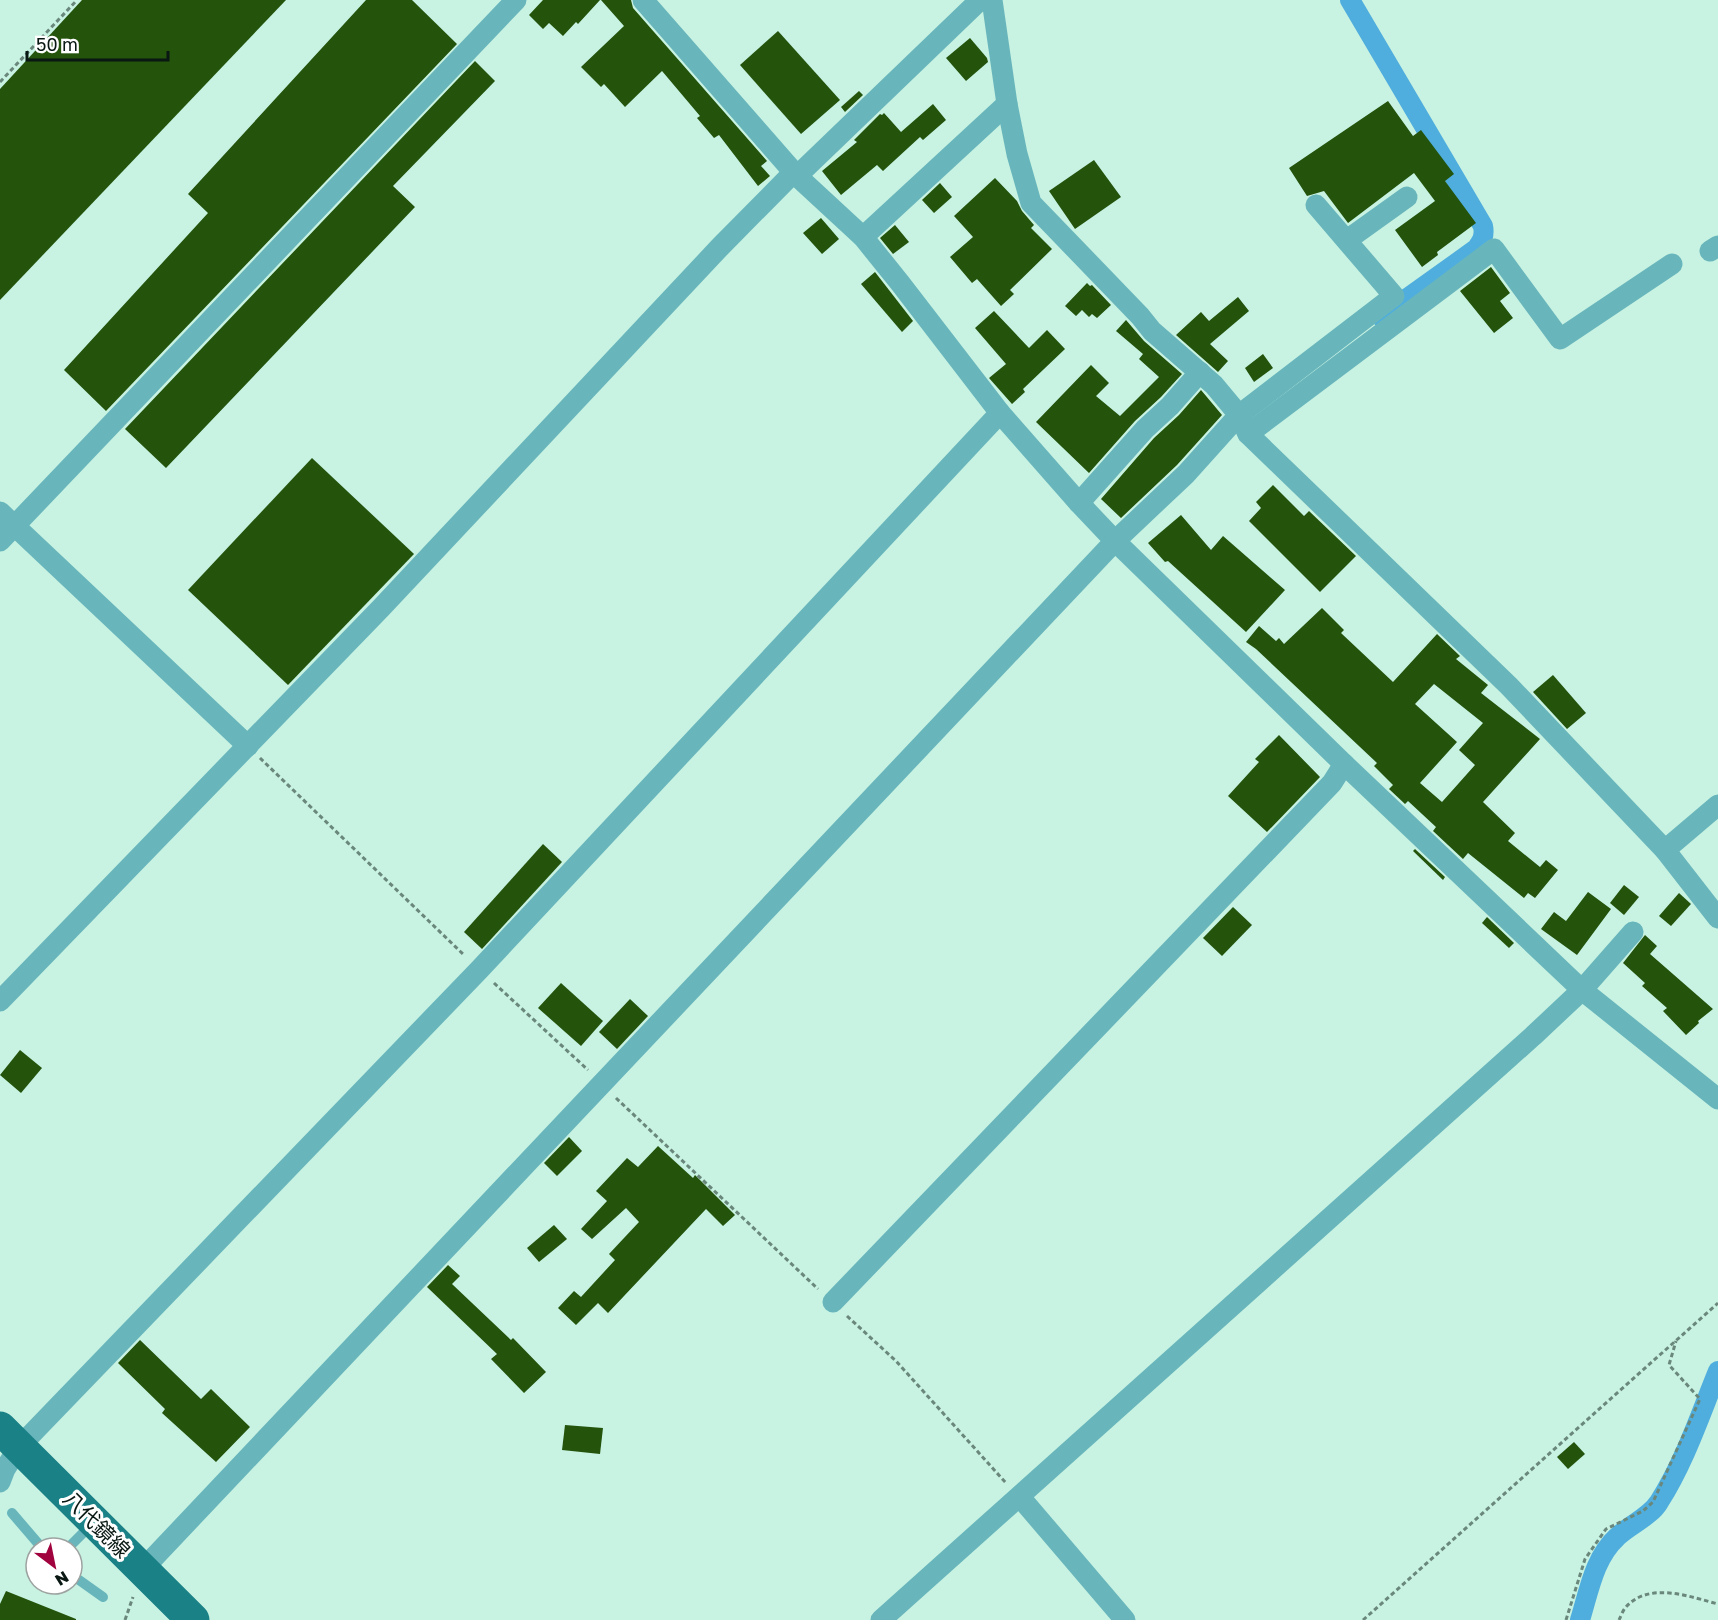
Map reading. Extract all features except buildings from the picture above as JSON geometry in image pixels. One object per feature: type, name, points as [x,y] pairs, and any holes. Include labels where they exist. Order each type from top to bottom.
[{"type":"main road","name":"八代鏡線","points":[[10,1438],[193,1620]]},
{"type":"street","points":[[248,746],[5,526],[516,0]]},
{"type":"street","points":[[643,0],[796,174],[863,237],[1000,413],[1115,541],[1344,764],[1582,990],[1718,1099]]},
{"type":"street","points":[[0,1001],[405,582],[719,248],[980,0]]},
{"type":"street","points":[[992,0],[1006,104],[1031,203],[1152,331],[1214,385],[1244,425],[1509,686],[1665,850],[1718,918]]},
{"type":"street","points":[[863,237],[1006,104]]},
{"type":"street","points":[[1347,240],[1407,197]]},
{"type":"street","points":[[143,1569],[597,1080],[1115,541],[1186,474],[1394,296],[1316,205]]},
{"type":"street","points":[[1244,425],[1494,249],[1560,339],[1671,264]]},
{"type":"street","points":[[1079,503],[1137,437],[1170,406],[1200,372]]},
{"type":"street","points":[[0,1482],[5,1469],[10,1438],[479,970],[1000,413]]},
{"type":"street","points":[[833,1302],[1332,783],[1344,764]]},
{"type":"street","points":[[1665,850],[1718,805]]},
{"type":"street","points":[[881,1620],[1582,990],[1633,932]]},
{"type":"street","points":[[1020,1497],[1125,1620]]},
{"type":"lane","points":[[12,1513],[32,1536]]},
{"type":"lane","points":[[80,1536],[95,1522]]},
{"type":"lane","points":[[84,1584],[103,1597]]},
{"type":"path","points":[[0,81],[77,0]]},
{"type":"path","points":[[248,746],[479,970],[896,1361],[1020,1497]]},
{"type":"path","points":[[1363,1620],[1718,1303]]},
{"type":"path","points":[[1566,1620],[1585,1559],[1606,1529],[1643,1511],[1653,1502],[1700,1399],[1669,1365],[1677,1340]]},
{"type":"path","points":[[1620,1620],[1626,1607],[1644,1596],[1670,1592],[1718,1604]]},
{"type":"waterway","points":[[1350,0],[1484,230],[1476,249],[1381,317]]},
{"type":"waterway","points":[[1580,1620],[1593,1576],[1609,1545],[1655,1507],[1677,1470],[1718,1371]]}]
